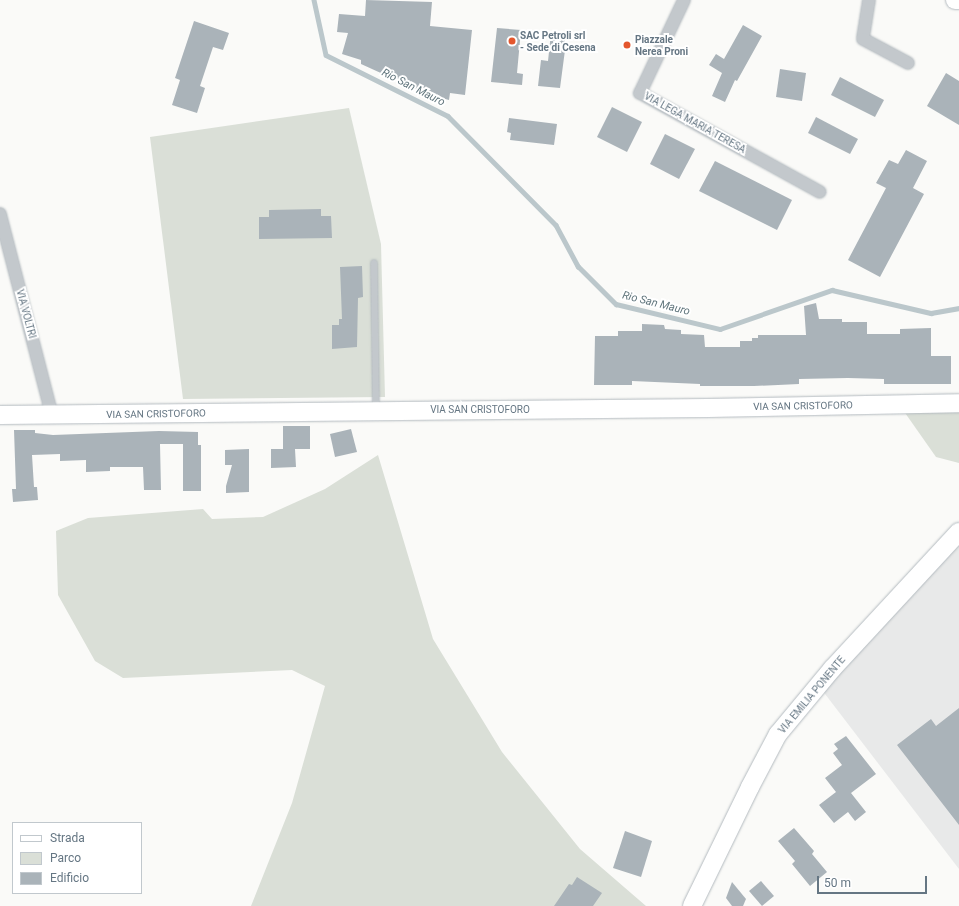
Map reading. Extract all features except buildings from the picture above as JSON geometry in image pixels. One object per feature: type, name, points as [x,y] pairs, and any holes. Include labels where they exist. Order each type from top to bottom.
[{"type":"street","name":"VIA LEGA MARIA TERESA","points":[[684,0],[640,93],[820,192]]},
{"type":"street","points":[[869,0],[863,39],[908,63]]},
{"type":"street","name":"VIA VOLTRI","points":[[0,214],[52,415]]},
{"type":"street","name":"VIA SAN CRISTOFORO","points":[[0,415],[376,410],[708,408],[959,403]]},
{"type":"street","name":"VIA EMILIA PONENTE","points":[[692,906],[750,787],[778,734],[832,670],[959,532]]},
{"type":"lane","points":[[374,263],[376,410]]},
{"type":"shaded area","points":[[959,542],[959,869],[822,690]]},
{"type":"green space","points":[[349,108],[381,244],[385,397],[183,399],[150,137]]},
{"type":"green space","points":[[959,409],[959,463],[936,457],[903,410]]},
{"type":"green space","points":[[378,455],[433,639],[502,752],[580,849],[646,906],[251,906],[292,803],[325,686],[292,670],[123,678],[95,661],[58,595],[56,531],[88,518],[203,509],[212,519],[263,517],[325,489]]},
{"type":"waterway","name":"Rio San Mauro","points":[[314,0],[326,55],[448,116],[556,225],[578,266],[616,304],[720,329],[832,290],[931,313],[959,308]]},
{"type":"place","name":"SAC Petroli srl - Sede di Cesena","points":[[512,41]]},
{"type":"place","name":"Piazzale Nerea Proni","points":[[627,45]]}]
